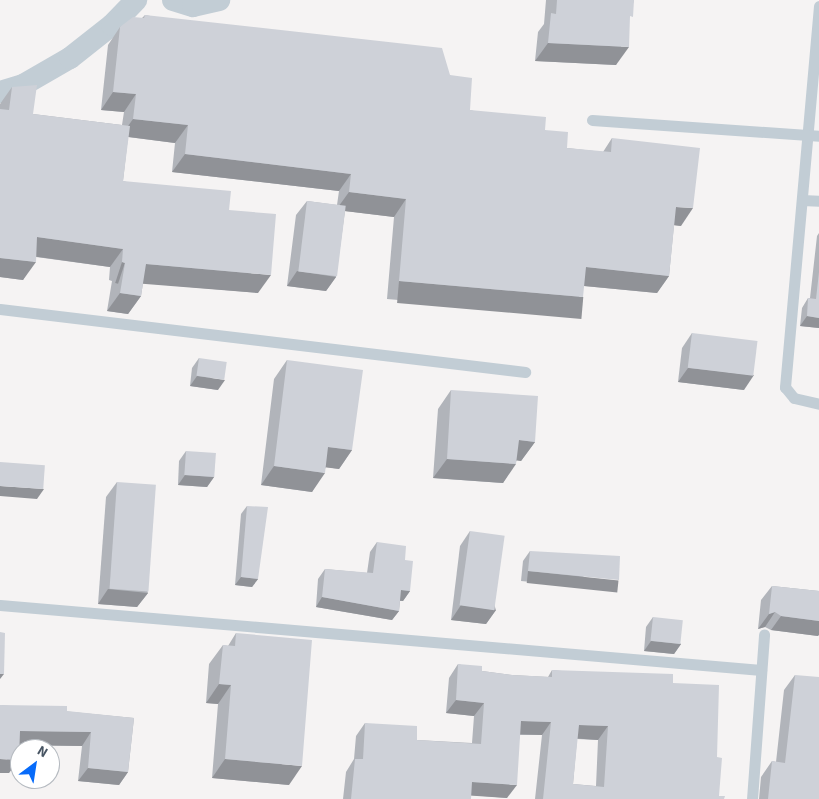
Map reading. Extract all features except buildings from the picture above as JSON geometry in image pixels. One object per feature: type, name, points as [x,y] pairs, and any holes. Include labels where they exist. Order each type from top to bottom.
[{"type":"street","points":[[0,92],[23,85],[70,58],[112,25],[136,0]]},
{"type":"street","points":[[173,0],[193,6],[219,0]]},
{"type":"lane","points":[[819,6],[813,135],[802,200],[785,387],[794,398],[819,404]]},
{"type":"lane","points":[[592,120],[813,135]]},
{"type":"lane","points":[[802,200],[819,201]]},
{"type":"lane","points":[[0,309],[525,372]]},
{"type":"lane","points":[[0,605],[761,670]]},
{"type":"lane","points":[[752,799],[764,634]]}]
